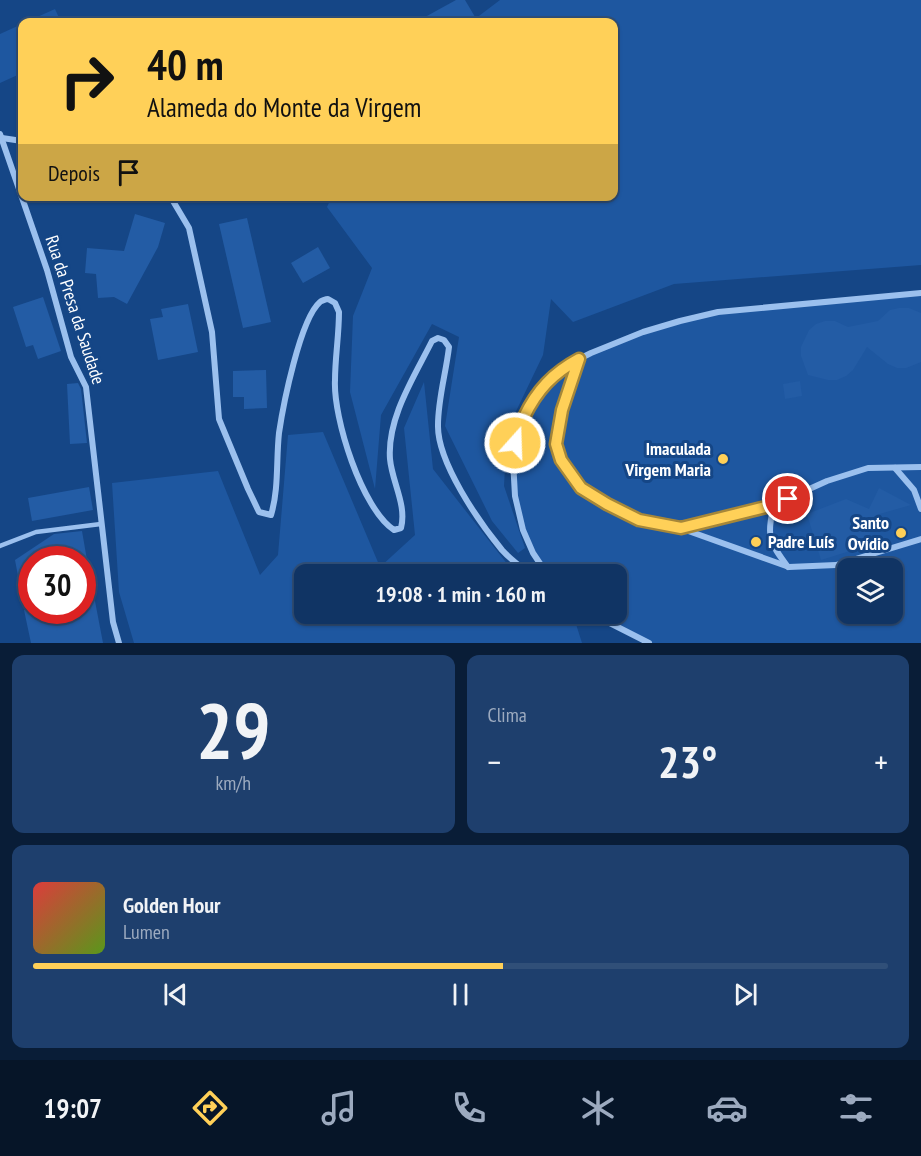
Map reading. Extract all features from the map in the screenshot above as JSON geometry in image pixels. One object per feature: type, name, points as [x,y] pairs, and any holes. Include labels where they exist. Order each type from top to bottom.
[{"type":"street","points":[[1,136],[18,140]]},
{"type":"street","name":"Rua da Presa da Saudade","points":[[1,136],[18,186]]},
{"type":"street","name":"Rua da Presa da Saudade","points":[[23,201],[47,270],[71,357],[86,387],[113,622],[119,643]]},
{"type":"street","points":[[173,201],[189,228],[212,332],[219,419],[259,512],[271,515],[276,499],[280,430],[303,332],[312,311],[320,302],[328,299],[335,303],[339,312],[334,382],[346,449],[376,513],[386,525],[394,530],[401,528],[404,518],[390,461],[390,438],[399,410],[432,341],[438,338],[444,340],[449,347],[438,425],[440,446],[469,504],[503,551],[518,564]]},
{"type":"street","points":[[540,564],[523,530],[515,496],[513,460],[515,436],[529,407],[544,384],[561,368],[643,332],[718,312],[921,293]]},
{"type":"street","points":[[579,359],[562,410],[556,444],[561,460],[581,488],[607,504],[639,520],[681,528],[789,567],[836,565],[920,540],[921,532]]},
{"type":"street","points":[[681,528],[774,505],[827,481],[868,468],[921,467]]},
{"type":"street","points":[[895,468],[914,490],[921,509]]},
{"type":"street","points":[[774,505],[769,531],[772,546],[789,567]]},
{"type":"street","points":[[610,624],[649,643]]},
{"type":"lane","points":[[0,546],[36,532],[101,525]]},
{"type":"shaded area","points":[[500,0],[921,0],[921,265],[674,284],[573,322],[551,299],[543,355],[507,430],[504,486],[525,548],[518,553],[492,521],[445,426],[459,337],[432,324],[381,415],[375,489],[350,392],[353,316],[372,268],[327,207],[330,201],[618,201],[618,18],[476,18]]},
{"type":"shaded area","points":[[55,9],[59,18],[35,18]]},
{"type":"shaded area","points":[[18,26],[18,75],[0,83],[0,34]]},
{"type":"shaded area","points":[[921,293],[921,643],[649,643],[612,624],[627,624],[627,564],[540,564],[533,553],[515,496],[515,443],[529,407],[544,384],[561,368],[643,332],[718,312]]},
{"type":"shaded area","points":[[424,382],[433,469],[507,564],[383,564],[415,535],[404,428]]},
{"type":"shaded area","points":[[323,432],[379,564],[294,564],[294,624],[576,624],[582,643],[134,643],[119,592],[112,483],[218,471],[260,575],[278,555],[288,435]]},
{"type":"building","points":[[456,0],[465,0],[476,18],[423,18]]},
{"type":"building","points":[[135,214],[165,223],[158,247],[127,304],[114,297],[98,298],[96,274],[85,273],[87,248],[124,251]]},
{"type":"building","points":[[247,218],[271,322],[243,328],[219,224]]},
{"type":"building","points":[[318,247],[330,268],[303,283],[291,263]]},
{"type":"building","points":[[43,297],[61,351],[38,359],[33,345],[26,347],[13,307]]},
{"type":"building","points":[[188,304],[198,352],[158,360],[150,319],[163,317],[161,309]]},
{"type":"building","points":[[909,308],[921,313],[921,362],[906,368],[897,368],[888,364],[867,347],[853,370],[846,376],[837,380],[828,380],[808,375],[801,356],[801,347],[809,330],[816,324],[835,321],[848,327],[878,321],[890,310]]},
{"type":"building","points":[[266,370],[267,408],[244,409],[244,397],[233,397],[233,371]]},
{"type":"building","points":[[800,381],[802,396],[785,399],[783,384]]},
{"type":"building","points":[[78,383],[81,389],[87,443],[70,444],[67,384]]},
{"type":"building","points":[[89,487],[93,510],[32,521],[28,498]]},
{"type":"building","points":[[879,488],[911,505],[876,515],[866,546],[821,560],[807,514],[846,499],[869,509]]},
{"type":"building","points":[[82,531],[85,546],[36,546],[54,534]]},
{"type":"building","points":[[18,558],[18,576],[15,560]]},
{"type":"building","points":[[96,606],[103,643],[31,643],[27,624],[96,624]]},
{"type":"place","name":"Imaculada Virgem Maria","points":[[723,459]]},
{"type":"place","name":"Santo Ovídio","points":[[901,533]]},
{"type":"place","name":"Padre Luís","points":[[756,542]]},
{"type":"route","points":[[515,443],[515,436],[529,407],[544,384],[561,368],[579,359],[562,410],[556,444],[561,460],[581,488],[639,520],[681,528],[774,505],[788,499]]}]
